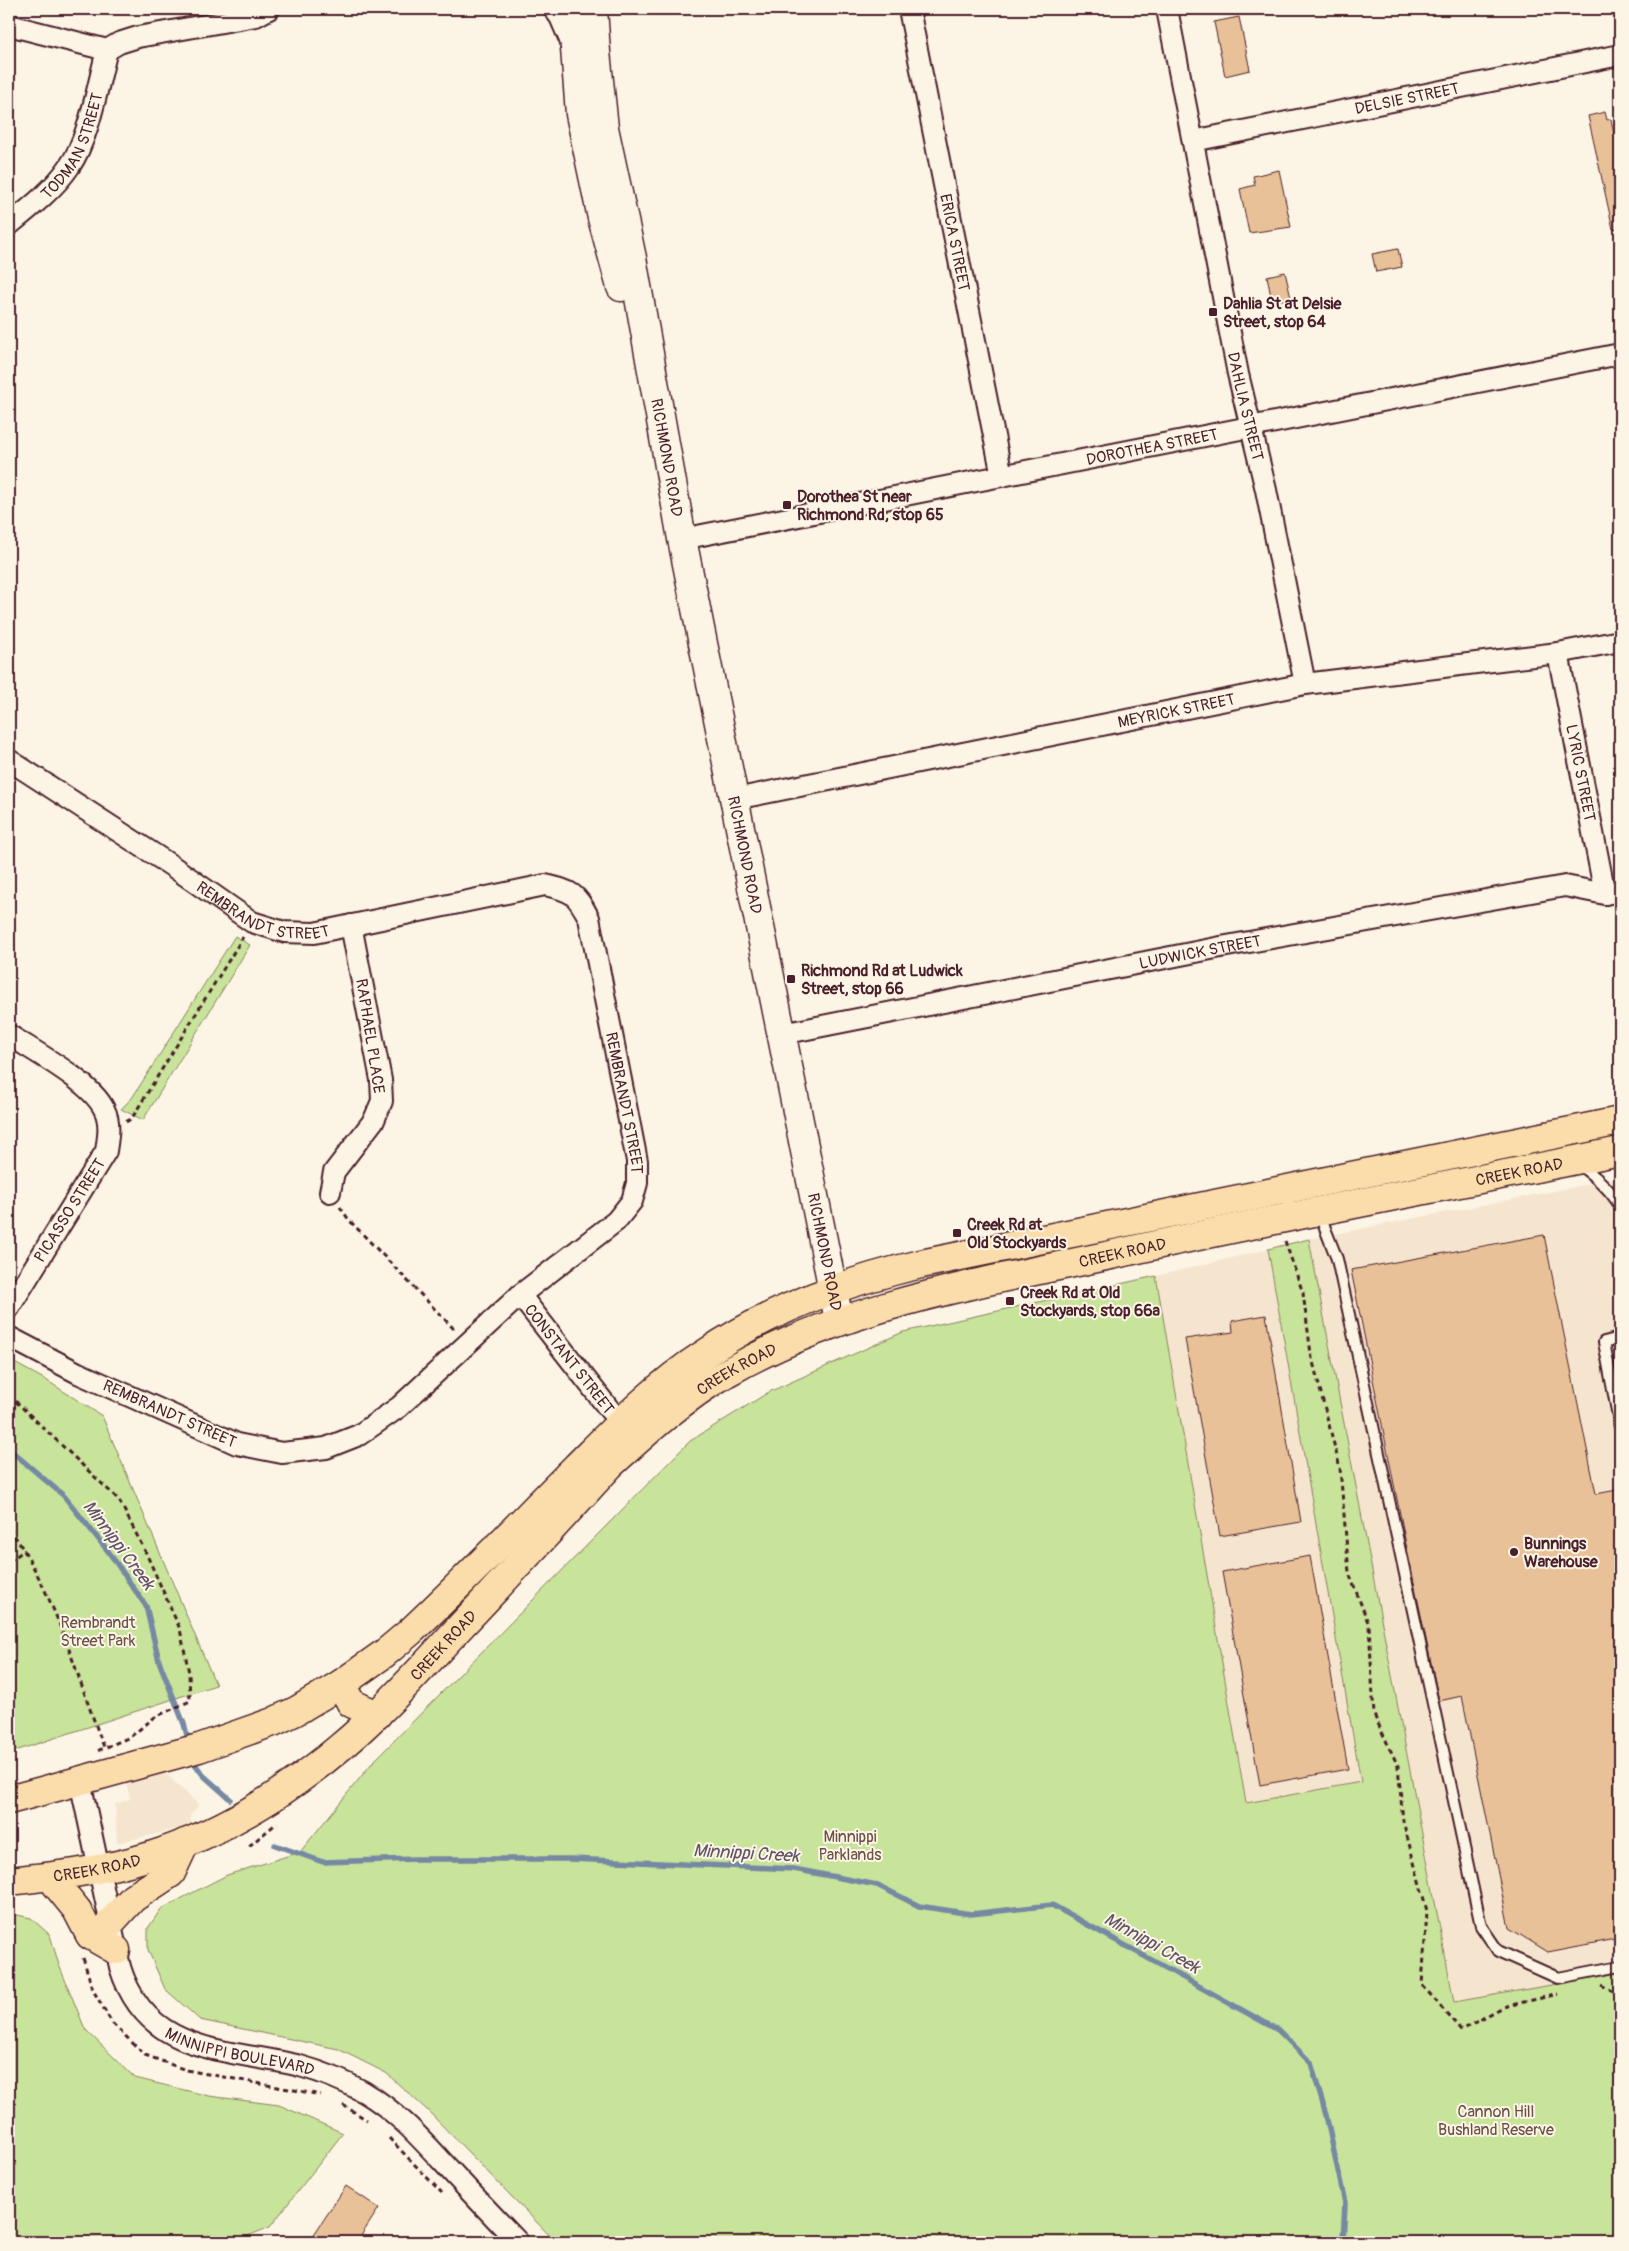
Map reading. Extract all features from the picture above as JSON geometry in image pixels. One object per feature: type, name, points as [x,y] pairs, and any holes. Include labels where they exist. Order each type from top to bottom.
[{"type":"main road","name":"RICHMOND ROAD","points":[[572,9],[604,128],[641,302],[654,388],[682,539],[838,1320]]},
{"type":"main road","name":"RICHMOND ROAD","points":[[594,9],[585,52],[590,59],[588,75],[601,166],[597,171],[592,172],[602,218],[635,340],[654,388]]},
{"type":"main road","name":"CREEK ROAD","points":[[9,1800],[244,1733],[296,1711],[340,1684],[385,1653],[433,1610],[645,1400],[702,1355],[757,1322],[831,1289],[921,1264],[1614,1133]]},
{"type":"main road","name":"CREEK ROAD","points":[[9,1881],[99,1868],[146,1858],[185,1843],[236,1819],[279,1792],[331,1755],[377,1715],[610,1465],[642,1435],[695,1394],[726,1373],[782,1344],[838,1320],[928,1295],[1210,1232],[1574,1160],[1614,1133]]},
{"type":"main road","points":[[340,1684],[351,1703],[377,1715]]},
{"type":"main road","points":[[110,1924],[133,1898],[170,1873],[185,1843]]},
{"type":"main road","points":[[50,1876],[77,1910],[90,1935],[116,1950]]},
{"type":"street","points":[[9,25],[107,50],[119,43],[138,37],[256,16],[269,9]]},
{"type":"street","points":[[554,9],[585,52]]},
{"type":"street","name":"ERICA STREET","points":[[909,9],[1002,476]]},
{"type":"street","name":"DAHLIA STREET","points":[[1167,9],[1238,374],[1252,428],[1304,684]]},
{"type":"street","name":"TODMAN STREET","points":[[9,225],[33,205],[70,166],[82,140],[107,50]]},
{"type":"street","name":"DELSIE STREET","points":[[1193,141],[1620,55]]},
{"type":"street","name":"DOROTHEA STREET","points":[[682,539],[1620,354]]},
{"type":"street","name":"MEYRICK STREET","points":[[735,799],[1304,684],[1558,652],[1620,641]]},
{"type":"street","name":"LYRIC STREET","points":[[1558,652],[1613,893]]},
{"type":"street","name":"REMBRANDT STREET","points":[[9,760],[172,866],[252,922],[284,932],[314,933],[545,885],[564,889],[578,898],[589,918],[637,1160],[637,1183],[632,1201],[616,1221],[520,1295],[400,1407],[359,1435],[326,1448],[282,1453],[237,1444],[78,1373],[9,1337]]},
{"type":"street","name":"LUDWICK STREET","points":[[782,1034],[1221,946],[1565,886],[1613,893]]},
{"type":"street","name":"RAPHAEL PLACE","points":[[330,1192],[334,1172],[374,1120],[382,1101],[381,1080],[351,925]]},
{"type":"street","name":"PICASSO STREET","points":[[9,1035],[83,1084],[104,1109],[109,1133],[106,1151],[9,1308]]},
{"type":"street","name":"CONSTANT STREET","points":[[520,1295],[620,1423]]},
{"type":"street","name":"MINNIPPI BOULEVARD","points":[[80,1781],[110,1924],[124,1980],[132,1996],[144,2012],[166,2031],[197,2046],[300,2066],[322,2073],[364,2092],[398,2116],[518,2242]]},
{"type":"lane","points":[[1574,1160],[1602,1182],[1613,1194],[1620,1206]]},
{"type":"lane","points":[[1318,1211],[1337,1259],[1481,1926],[1498,1951],[1558,1978],[1620,1966]]},
{"type":"lane","points":[[1620,1338],[1604,1342],[1620,1426]]},
{"type":"path","points":[[109,1133],[132,1118],[252,922]]},
{"type":"path","points":[[330,1192],[349,1220],[468,1344]]},
{"type":"path","points":[[1285,1242],[1303,1293],[1311,1354],[1340,1468],[1349,1573],[1369,1625],[1374,1715],[1398,1766],[1403,1820],[1428,1911],[1422,1985],[1461,2030],[1503,2008],[1562,1993]]},
{"type":"path","points":[[9,1394],[119,1500],[146,1553],[180,1629],[189,1673],[190,1701],[155,1717],[130,1738],[104,1747],[60,1624],[25,1550],[9,1528]]},
{"type":"path","points":[[9,1561],[25,1550]]},
{"type":"path","points":[[249,1846],[283,1819]]},
{"type":"path","points":[[80,1953],[93,1990],[112,2023],[145,2056],[186,2070],[330,2097]]},
{"type":"path","points":[[1591,1987],[1601,1985],[1619,1994],[1620,2000]]},
{"type":"path","points":[[338,2102],[370,2122]]},
{"type":"path","points":[[385,2133],[443,2194]]},
{"type":"shaded area","name":"Bunnings Warehouse","points":[[1620,1178],[1620,1973],[1454,2003],[1309,1239]]},
{"type":"shaded area","points":[[1268,1249],[1362,1782],[1246,1804],[1156,1276]]},
{"type":"shaded area","points":[[164,1772],[199,1805],[190,1815],[192,1826],[117,1843],[115,1804],[130,1799],[126,1783]]},
{"type":"green space","points":[[235,936],[250,945],[143,1120],[121,1109],[132,1098]]},
{"type":"green space","name":"Minnippi Parklands","points":[[1309,1239],[1454,2002],[1620,1973],[1620,2242],[556,2242],[427,2110],[386,2073],[338,2049],[200,2020],[165,1989],[148,1950],[148,1928],[161,1909],[227,1875],[300,1852],[372,1763],[690,1441],[769,1392],[903,1332],[1156,1276],[1246,1803],[1361,1782],[1268,1249]]},
{"type":"green space","name":"Rembrandt Street Park","points":[[9,1360],[46,1380],[102,1416],[216,1685],[9,1753]]},
{"type":"green space","points":[[9,1913],[31,1918],[50,1935],[59,1965],[85,2029],[135,2078],[209,2096],[279,2105],[343,2133],[270,2227],[233,2242],[9,2242]]},
{"type":"building","points":[[1239,17],[1250,70],[1225,76],[1214,22]]},
{"type":"building","points":[[1605,112],[1607,120],[1611,119],[1614,134],[1620,133],[1620,228],[1613,229],[1588,116]]},
{"type":"building","points":[[1279,170],[1291,227],[1249,233],[1240,189],[1255,185],[1253,176]]},
{"type":"building","points":[[1398,249],[1402,267],[1376,272],[1372,254]]},
{"type":"building","points":[[1285,272],[1291,298],[1272,302],[1267,276]]},
{"type":"building","name":"Bunnings Warehouse","points":[[1544,1235],[1596,1494],[1617,1490],[1620,1508],[1620,1597],[1616,1598],[1620,1617],[1620,1938],[1548,1952],[1509,1928],[1462,1696],[1439,1701],[1351,1270]]},
{"type":"building","points":[[1266,1315],[1301,1522],[1220,1536],[1185,1339],[1233,1332],[1232,1321]]},
{"type":"building","points":[[1310,1556],[1348,1769],[1260,1785],[1222,1572]]},
{"type":"building","points":[[346,2186],[379,2208],[357,2242],[309,2242]]},
{"type":"waterway","name":"Minnippi Creek","points":[[9,1449],[64,1496],[108,1551],[146,1606],[159,1661],[188,1739]]},
{"type":"waterway","name":"Minnippi Creek","points":[[195,1764],[203,1775],[230,1799]]},
{"type":"waterway","name":"Minnippi Creek","points":[[275,1845],[323,1862],[416,1859],[571,1859],[794,1869],[877,1885],[919,1906],[971,1914],[1052,1905],[1278,2030],[1311,2063],[1326,2115],[1345,2203],[1343,2242]]},
{"type":"place","name":"Dahlia St at Delsie Street, stop 64","points":[[1213,312]]},
{"type":"place","name":"Dorothea St near Richmond Rd, stop 65","points":[[787,505]]},
{"type":"place","name":"Richmond Rd at Ludwick Street, stop 66","points":[[791,979]]},
{"type":"place","name":"Creek Rd at Old Stockyards","points":[[957,1233]]},
{"type":"place","name":"Creek Rd at Old Stockyards, stop 66a","points":[[1010,1301]]},
{"type":"place","name":"Bunnings Warehouse","points":[[1514,1552]]},
{"type":"park label","name":"Cannon Hill Bushland Reserve","points":[[1496,2120]]}]
